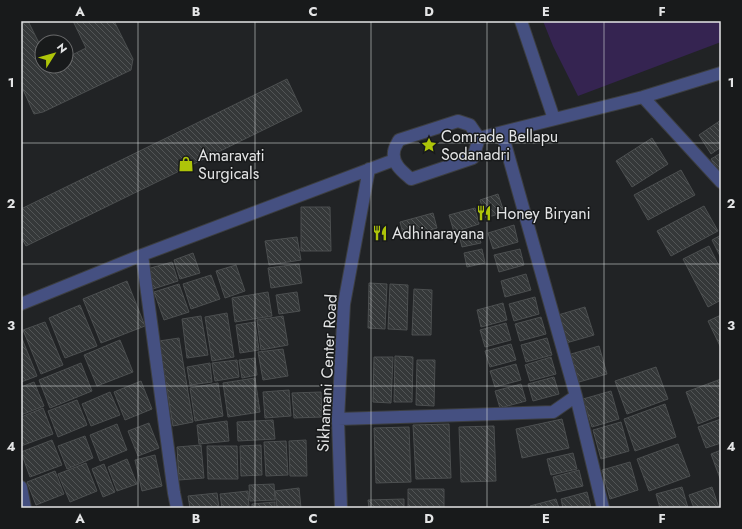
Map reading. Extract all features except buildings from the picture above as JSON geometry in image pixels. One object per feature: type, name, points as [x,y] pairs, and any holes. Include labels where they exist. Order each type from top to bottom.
[{"type":"street","points":[[521,21],[554,119]]},
{"type":"street","points":[[479,138],[643,97],[721,73]]},
{"type":"street","points":[[643,97],[721,182]]},
{"type":"street","points":[[458,121],[470,125],[479,138],[473,158],[411,178],[400,170],[394,160],[394,152],[399,140],[458,121]]},
{"type":"street","points":[[502,132],[576,396],[603,508]]},
{"type":"street","points":[[21,304],[142,255],[394,160]]},
{"type":"street","name":"Sikhamani Center Road","points":[[340,508],[338,420],[344,304],[369,169]]},
{"type":"street","points":[[142,255],[177,508]]},
{"type":"street","points":[[338,420],[552,412],[576,396]]},
{"type":"street","points":[[21,487],[25,508]]},
{"type":"shaded area","points":[[543,21],[721,21],[721,42],[578,96],[553,46]]},
{"type":"place","name":"Comrade Bellapu Sodanadri","points":[[429,145]]},
{"type":"place","name":"Amaravati Surgicals","points":[[186,164]]},
{"type":"place","name":"Honey Biryani","points":[[484,213]]},
{"type":"place","name":"Adhinarayana","points":[[380,233]]}]
